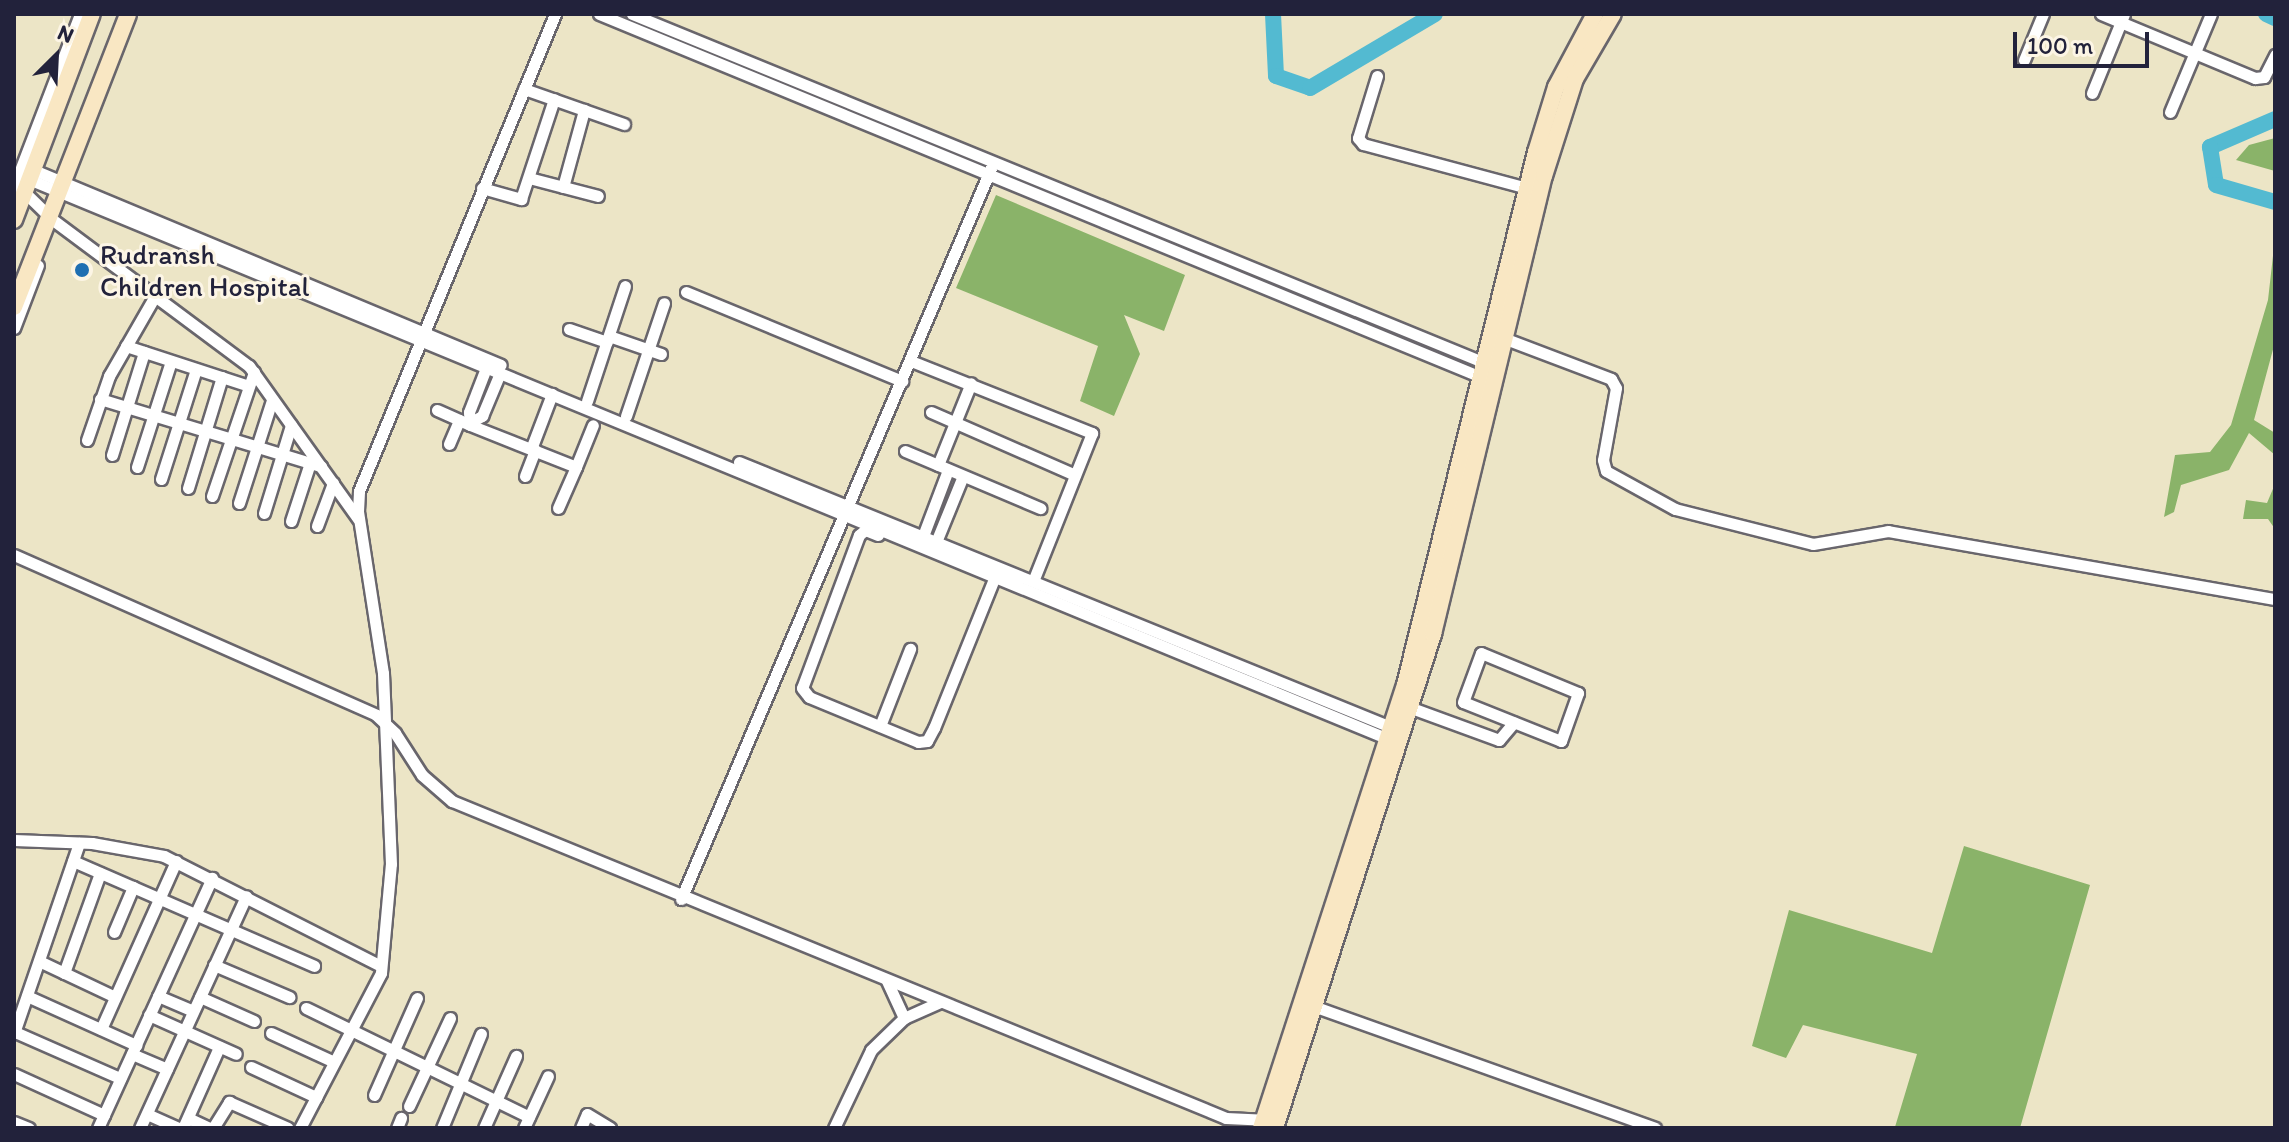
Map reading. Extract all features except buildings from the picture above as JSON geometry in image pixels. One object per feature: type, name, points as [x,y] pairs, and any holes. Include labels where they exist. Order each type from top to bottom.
[{"type":"street","points":[[14,220],[20,181],[80,14]]},
{"type":"street","points":[[20,181],[92,14]]},
{"type":"street","points":[[14,328],[61,186],[131,14]]},
{"type":"street","points":[[300,1128],[381,966],[391,864],[387,724],[360,521],[359,491],[419,336],[555,14]]},
{"type":"street","points":[[599,14],[1463,355],[1480,369]]},
{"type":"street","points":[[632,14],[991,169],[1499,376]]},
{"type":"street","points":[[1404,705],[1480,369],[1527,188],[1595,14]]},
{"type":"street","points":[[1269,1124],[1392,734],[1404,705],[1499,376],[1569,76],[1613,14]]},
{"type":"street","points":[[2024,60],[2043,14]]},
{"type":"street","points":[[2101,14],[2122,18],[2194,53],[2260,79],[2275,55]]},
{"type":"street","points":[[2170,112],[2211,14]]},
{"type":"street","points":[[2092,93],[2122,18]]},
{"type":"street","points":[[1377,76],[1358,138],[1363,144],[1527,188]]},
{"type":"street","points":[[524,89],[624,124]]},
{"type":"street","points":[[482,188],[521,199],[554,99]]},
{"type":"street","points":[[563,187],[584,110]]},
{"type":"street","points":[[681,899],[828,559],[991,169]]},
{"type":"street","points":[[529,178],[598,196]]},
{"type":"street","points":[[20,181],[61,186],[419,336],[626,416],[995,576],[1392,734]]},
{"type":"street","points":[[20,181],[51,217],[254,372],[316,465],[360,521]]},
{"type":"street","points":[[14,307],[51,217]]},
{"type":"street","points":[[587,401],[625,286]]},
{"type":"street","points":[[686,292],[902,381]]},
{"type":"street","points":[[87,440],[100,399],[155,296]]},
{"type":"street","points":[[626,416],[664,303]]},
{"type":"street","points":[[569,329],[661,354]]},
{"type":"street","points":[[419,336],[486,368],[848,511],[923,536],[995,576]]},
{"type":"street","points":[[1463,355],[1489,338],[1507,340],[1611,379],[1616,388],[1603,460],[1606,471],[1675,509],[1813,544],[1888,531],[2275,599]]},
{"type":"street","points":[[126,346],[249,386]]},
{"type":"street","points":[[112,455],[144,352]]},
{"type":"street","points":[[137,467],[171,361]]},
{"type":"street","points":[[911,361],[1092,433],[1033,581]]},
{"type":"street","points":[[449,444],[467,422],[486,368]]},
{"type":"street","points":[[161,479],[196,369]]},
{"type":"street","points":[[212,496],[254,372]]},
{"type":"street","points":[[467,422],[482,416],[500,373]]},
{"type":"street","points":[[188,488],[222,377]]},
{"type":"street","points":[[923,536],[955,421],[971,383]]},
{"type":"street","points":[[525,476],[552,394]]},
{"type":"street","points":[[100,399],[316,465]]},
{"type":"street","points":[[239,503],[272,400]]},
{"type":"street","points":[[437,410],[576,467]]},
{"type":"street","points":[[931,412],[1075,475]]},
{"type":"street","points":[[264,513],[291,425]]},
{"type":"street","points":[[558,508],[593,425]]},
{"type":"street","points":[[905,451],[1040,508]]},
{"type":"street","points":[[291,521],[316,465]]},
{"type":"street","points":[[936,542],[963,476]]},
{"type":"street","points":[[317,526],[333,483]]},
{"type":"street","points":[[995,576],[929,738],[918,742],[809,697],[802,688],[847,568],[865,530],[995,576],[1033,581],[1392,734]]},
{"type":"street","points":[[14,555],[364,709],[387,724],[422,775],[452,801],[681,899],[1226,1118],[1269,1124]]},
{"type":"street","points":[[828,559],[847,568]]},
{"type":"street","points":[[880,726],[910,649]]},
{"type":"street","points":[[1481,653],[1578,693],[1561,741],[1514,722],[1463,702],[1481,653]]},
{"type":"street","points":[[1404,705],[1499,740],[1508,736],[1514,722]]},
{"type":"street","points":[[1269,1124],[1348,911],[1392,734]]},
{"type":"street","points":[[14,840],[130,848],[176,861],[381,966]]},
{"type":"street","points":[[79,843],[14,1032],[120,1078]]},
{"type":"street","points":[[73,861],[314,966]]},
{"type":"street","points":[[101,1029],[176,861]]},
{"type":"street","points":[[64,973],[100,873]]},
{"type":"street","points":[[98,1128],[212,878]]},
{"type":"street","points":[[114,932],[133,887]]},
{"type":"street","points":[[140,1128],[246,896]]},
{"type":"street","points":[[39,961],[115,997]]},
{"type":"street","points":[[214,965],[289,997]]},
{"type":"street","points":[[887,981],[904,1018]]},
{"type":"street","points":[[27,996],[101,1029],[167,1069]]},
{"type":"street","points":[[158,996],[193,1011]]},
{"type":"street","points":[[200,997],[254,1021]]},
{"type":"street","points":[[374,1095],[417,998]]},
{"type":"street","points":[[834,1128],[871,1050],[904,1018],[940,1002]]},
{"type":"street","points":[[1313,1006],[1655,1128]]},
{"type":"street","points":[[306,1008],[496,1101],[526,1122],[548,1076]]},
{"type":"street","points":[[149,1015],[236,1054]]},
{"type":"street","points":[[409,1106],[450,1018]]},
{"type":"street","points":[[271,1033],[334,1062]]},
{"type":"street","points":[[442,1128],[481,1034]]},
{"type":"street","points":[[183,1125],[219,1047]]},
{"type":"street","points":[[484,1128],[516,1056]]},
{"type":"street","points":[[251,1067],[316,1097]]},
{"type":"street","points":[[14,1074],[104,1115]]},
{"type":"street","points":[[147,1114],[183,1125],[211,1128],[229,1102],[288,1128]]},
{"type":"street","points":[[581,1128],[587,1114],[610,1128]]},
{"type":"street","points":[[14,1122],[29,1128]]},
{"type":"green space","points":[[2275,138],[2275,171],[2236,160],[2249,145]]},
{"type":"green space","points":[[996,195],[1185,275],[1164,331],[1124,315],[1140,354],[1114,416],[1080,401],[1098,346],[956,288]]},
{"type":"green space","points":[[2275,238],[2275,342],[2254,420],[2275,433],[2275,455],[2249,433],[2229,470],[2181,485],[2174,512],[2164,517],[2175,455],[2210,452],[2231,425],[2268,300]]},
{"type":"green space","points":[[2275,484],[2275,529],[2268,519],[2243,519],[2246,500],[2267,503]]},
{"type":"green space","points":[[1964,846],[2090,885],[2020,1128],[1895,1127],[1917,1054],[1803,1025],[1786,1058],[1752,1046],[1789,910],[1932,953]]},
{"type":"waterway","points":[[1273,14],[1276,76],[1310,88],[1435,14]]},
{"type":"waterway","points":[[2266,14],[2275,18]]},
{"type":"waterway","points":[[2275,119],[2210,147],[2216,185],[2275,202]]},
{"type":"place","name":"Rudransh Children Hospital","points":[[82,270]]}]
